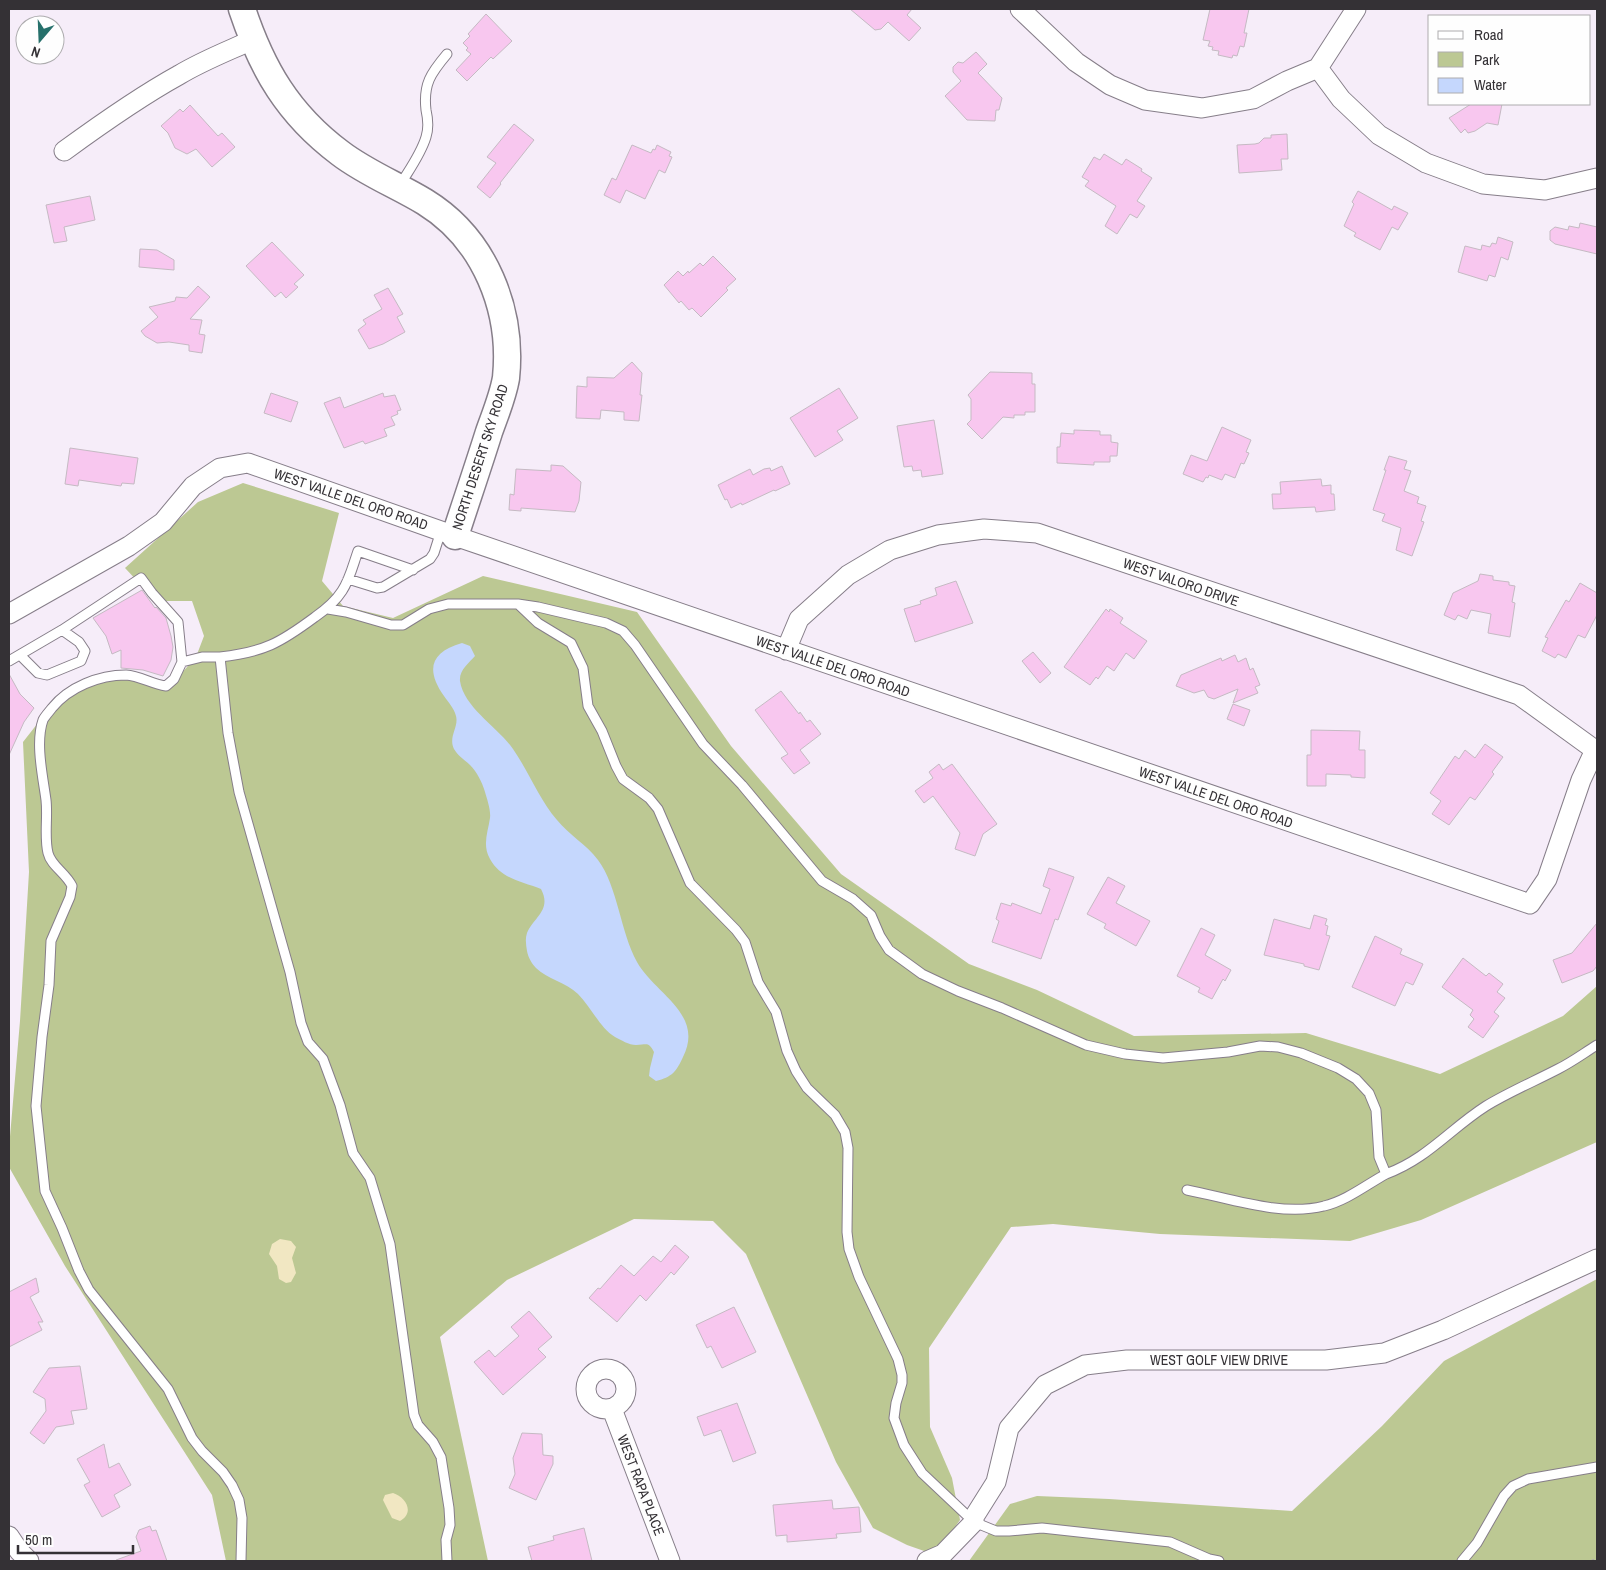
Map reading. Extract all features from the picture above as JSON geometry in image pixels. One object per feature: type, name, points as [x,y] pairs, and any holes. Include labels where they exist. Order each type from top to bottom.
[{"type":"street","name":"NORTH DESERT SKY ROAD","points":[[242,9],[262,63],[275,85],[301,118],[339,153],[362,168],[426,202],[441,213],[472,246],[487,269],[498,297],[505,320],[507,342],[505,380],[448,534]]},
{"type":"street","points":[[1020,9],[1076,62],[1110,85],[1145,100],[1202,108],[1253,99],[1287,81],[1318,68],[1356,9]]},
{"type":"street","points":[[64,151],[115,114],[181,73],[252,40]]},
{"type":"street","points":[[1318,68],[1341,99],[1379,135],[1432,165],[1483,184],[1545,190],[1597,178]]},
{"type":"street","name":"WEST VALLE DEL ORO ROAD","points":[[9,614],[129,546],[163,522],[193,486],[220,468],[248,463],[448,534],[1530,904],[1548,879],[1581,780],[1596,749]]},
{"type":"street","name":"WEST VALORO DRIVE","points":[[786,650],[799,619],[848,576],[890,550],[938,535],[984,529],[1037,533],[1519,695],[1596,749]]},
{"type":"street","name":"WEST GOLF VIEW DRIVE","points":[[927,1561],[943,1554],[974,1522],[974,1517],[996,1482],[1009,1428],[1045,1385],[1085,1365],[1127,1360],[1326,1360],[1384,1353],[1443,1330],[1597,1259]]},
{"type":"street","name":"WEST RAPA PLACE","points":[[612,1409],[670,1561]]},
{"type":"street","points":[[9,1536],[19,1551],[29,1561]]},
{"type":"lane","points":[[399,187],[427,136],[428,123],[425,92],[428,79],[447,54]]},
{"type":"lane","points":[[348,579],[380,588],[430,560],[448,534]]},
{"type":"lane","points":[[182,662],[202,657],[243,654],[278,642],[300,630],[328,609],[342,592],[358,552],[414,570]]},
{"type":"lane","points":[[9,660],[20,656],[62,630],[141,578],[178,622],[182,662],[174,679],[166,686],[156,685],[144,679],[127,675],[107,677],[74,689],[58,701],[43,719],[40,736],[48,813],[48,853],[53,863],[61,870],[72,886],[70,896],[51,941],[49,985],[36,1106],[45,1191],[79,1271],[89,1290],[168,1389],[192,1438],[223,1472],[232,1485],[242,1518],[241,1561]]},
{"type":"lane","points":[[328,609],[346,612],[391,625],[403,625],[429,609],[448,604],[518,604],[606,623],[623,631],[635,645],[703,744],[748,792],[822,881],[853,898],[871,915],[880,936],[889,950],[922,974],[1086,1045],[1105,1050],[1163,1058],[1220,1053],[1260,1046],[1278,1047],[1301,1053],[1338,1068],[1356,1079],[1370,1093],[1376,1110],[1379,1157],[1386,1174]]},
{"type":"lane","points":[[518,604],[538,623],[571,643],[583,668],[588,706],[602,731],[623,779],[649,798],[658,809],[690,882],[745,942],[758,982],[776,1012],[787,1051],[796,1071],[807,1088],[835,1114],[845,1132],[848,1148],[847,1232],[849,1249],[859,1278],[898,1359],[902,1382],[894,1418],[904,1445],[922,1473],[974,1522],[996,1531],[1042,1528],[1170,1542],[1208,1559],[1219,1561]]},
{"type":"lane","points":[[20,656],[38,673],[47,676],[81,661],[85,651],[80,642],[62,630]]},
{"type":"lane","points":[[220,656],[228,733],[239,792],[290,972],[302,1023],[308,1042],[323,1059],[340,1105],[353,1153],[370,1178],[390,1244],[414,1415],[418,1426],[434,1442],[441,1457],[450,1525],[446,1540],[446,1561]]},
{"type":"lane","points":[[1187,1190],[1281,1209],[1304,1209],[1336,1202],[1386,1174],[1405,1167],[1487,1105],[1561,1068],[1597,1045]]},
{"type":"lane","points":[[1462,1561],[1477,1543],[1504,1496],[1513,1486],[1528,1479],[1597,1467]]},
{"type":"path","points":[[1592,1561],[1597,1559]]},
{"type":"green space","points":[[243,483],[339,513],[322,581],[343,606],[393,618],[483,576],[637,612],[731,746],[841,874],[969,964],[1037,990],[1134,1036],[1306,1033],[1440,1074],[1563,1016],[1597,986],[1597,1142],[1421,1220],[1350,1241],[1160,1234],[1053,1224],[1011,1227],[929,1348],[930,1427],[952,1478],[960,1520],[941,1547],[927,1552],[907,1545],[873,1528],[836,1462],[746,1254],[713,1221],[634,1219],[507,1280],[440,1337],[488,1561],[226,1561],[212,1495],[65,1266],[9,1167],[9,1148],[20,1021],[29,872],[23,742],[63,691],[120,675],[170,686],[196,657],[204,636],[192,601],[156,601],[125,568],[198,502]]},
{"type":"green space","points":[[1597,1279],[1597,1561],[969,1561],[1010,1504],[1037,1496],[1292,1511],[1382,1426],[1444,1361]]},
{"type":"sand","points":[[280,1239],[291,1241],[296,1247],[292,1258],[296,1273],[291,1282],[286,1283],[279,1279],[277,1266],[269,1254],[272,1244]]},
{"type":"sand","points":[[393,1493],[402,1498],[407,1505],[407,1514],[400,1521],[392,1518],[383,1500],[385,1495]]},
{"type":"water","points":[[462,643],[470,646],[475,656],[465,667],[460,677],[463,691],[468,700],[513,749],[557,820],[598,860],[605,871],[615,896],[631,950],[637,962],[683,1016],[687,1028],[688,1042],[678,1067],[666,1078],[656,1081],[649,1076],[654,1052],[650,1046],[647,1044],[631,1044],[615,1037],[600,1023],[578,994],[568,986],[540,972],[529,958],[526,935],[541,913],[544,896],[541,889],[519,881],[500,871],[490,859],[486,844],[490,812],[485,792],[475,771],[457,754],[452,745],[457,720],[456,716],[434,678],[434,663],[438,657],[443,651]]},
{"type":"building","points":[[850,9],[912,9],[907,15],[921,28],[909,41],[888,22],[881,29],[875,30]]},
{"type":"building","points":[[1210,9],[1249,9],[1244,33],[1247,33],[1244,47],[1240,46],[1237,56],[1233,55],[1232,58],[1218,55],[1219,51],[1212,50],[1213,47],[1208,46],[1210,41],[1203,40]]},
{"type":"building","points":[[486,14],[512,41],[493,59],[491,57],[467,81],[456,70],[471,54],[466,50],[468,48],[463,43],[470,36],[468,34]]},
{"type":"building","points":[[976,52],[987,64],[978,73],[1002,98],[999,110],[996,110],[995,121],[967,120],[945,96],[961,81],[953,72],[953,67],[958,62],[963,63]]},
{"type":"building","points":[[190,105],[218,136],[222,133],[235,147],[212,167],[196,149],[187,154],[175,148],[168,133],[161,126],[180,109],[183,112]]},
{"type":"building","points":[[1469,105],[1502,105],[1498,125],[1487,123],[1468,133],[1465,129],[1461,133],[1449,118]]},
{"type":"building","points":[[514,124],[534,140],[490,198],[477,187],[496,163],[487,157]]},
{"type":"building","points":[[1287,134],[1288,159],[1281,159],[1282,170],[1239,173],[1237,145],[1255,144],[1264,138],[1271,138],[1271,135]]},
{"type":"building","points":[[632,145],[651,153],[657,145],[671,152],[669,156],[672,157],[665,173],[659,170],[645,199],[626,190],[620,203],[604,195],[612,178],[616,180]]},
{"type":"building","points":[[1104,154],[1122,165],[1126,159],[1152,178],[1137,201],[1145,206],[1137,218],[1130,214],[1117,234],[1105,226],[1116,206],[1085,186],[1089,181],[1082,177],[1094,157],[1100,160]]},
{"type":"building","points":[[1358,191],[1392,210],[1394,206],[1408,213],[1398,230],[1392,227],[1380,250],[1354,236],[1356,233],[1344,226]]},
{"type":"building","points":[[90,196],[95,220],[64,227],[67,241],[54,243],[46,205]]},
{"type":"building","points":[[1580,223],[1597,227],[1597,254],[1555,244],[1550,240],[1550,231],[1555,227],[1568,230],[1569,226],[1579,228]]},
{"type":"building","points":[[1498,237],[1513,242],[1508,260],[1501,257],[1495,277],[1489,275],[1487,281],[1458,272],[1465,246],[1481,250],[1482,245],[1490,247],[1492,243],[1496,244]]},
{"type":"building","points":[[272,242],[304,275],[294,284],[298,287],[286,298],[281,292],[275,297],[246,266]]},
{"type":"building","points":[[140,249],[157,250],[174,260],[174,270],[139,267]]},
{"type":"building","points":[[713,256],[736,279],[726,288],[728,290],[701,317],[692,308],[689,310],[681,301],[679,303],[664,285],[678,271],[683,276],[700,263],[703,266]]},
{"type":"building","points":[[198,286],[210,297],[190,319],[202,320],[199,334],[205,335],[202,353],[189,351],[189,345],[169,342],[157,343],[145,336],[141,331],[158,317],[149,307],[175,301],[176,297],[187,298]]},
{"type":"building","points":[[388,288],[403,314],[397,317],[405,332],[369,349],[358,330],[366,324],[363,320],[382,309],[374,295]]},
{"type":"building","points":[[632,362],[642,373],[639,421],[624,420],[624,412],[601,410],[600,419],[576,418],[577,386],[587,387],[587,377],[614,378]]},
{"type":"building","points":[[990,372],[1032,373],[1032,384],[1035,384],[1035,412],[1025,412],[1025,415],[1014,415],[1014,418],[1003,417],[982,439],[967,424],[971,420],[971,399],[968,395]]},
{"type":"building","points":[[839,388],[858,418],[837,431],[843,440],[815,457],[790,418]]},
{"type":"building","points":[[271,393],[298,402],[291,422],[264,413]]},
{"type":"building","points":[[383,393],[384,397],[395,395],[401,410],[397,411],[398,414],[391,417],[395,425],[384,429],[387,436],[365,444],[363,441],[344,448],[324,403],[340,397],[344,408]]},
{"type":"building","points":[[934,420],[943,474],[922,477],[921,470],[913,471],[912,466],[904,467],[897,426]]},
{"type":"building","points":[[1222,427],[1251,440],[1246,452],[1249,453],[1244,464],[1241,463],[1235,478],[1225,474],[1222,480],[1209,475],[1203,482],[1183,474],[1191,455],[1207,461]]},
{"type":"building","points":[[1074,430],[1100,431],[1100,435],[1111,435],[1111,442],[1118,443],[1117,456],[1110,456],[1110,462],[1094,462],[1094,465],[1057,463],[1057,447],[1060,447],[1061,433],[1074,434]]},
{"type":"building","points":[[70,448],[138,458],[134,484],[122,483],[121,486],[79,480],[78,486],[65,484]]},
{"type":"building","points":[[1389,456],[1407,461],[1404,469],[1411,471],[1404,491],[1419,497],[1417,503],[1426,506],[1421,521],[1424,522],[1412,556],[1396,550],[1401,528],[1382,521],[1385,514],[1373,510]]},
{"type":"building","points":[[551,465],[563,466],[581,482],[579,501],[575,512],[521,508],[521,511],[509,510],[510,494],[514,495],[516,469],[551,471]]},
{"type":"building","points":[[782,466],[790,484],[742,505],[741,503],[731,508],[718,485],[750,469],[753,475],[764,469],[770,468],[771,471]]},
{"type":"building","points":[[1321,479],[1322,486],[1331,485],[1331,494],[1334,494],[1335,510],[1316,512],[1315,507],[1273,509],[1272,494],[1281,494],[1280,482]]},
{"type":"building","points":[[1480,574],[1493,576],[1493,580],[1509,582],[1509,585],[1515,586],[1512,602],[1515,603],[1510,637],[1488,633],[1491,614],[1471,610],[1467,619],[1458,615],[1455,620],[1444,615],[1453,593],[1478,581]]},
{"type":"building","points":[[956,581],[973,623],[915,642],[904,609],[921,604],[920,601],[937,595],[935,588]]},
{"type":"building","points":[[1580,583],[1597,593],[1597,615],[1585,638],[1578,635],[1566,658],[1558,654],[1555,658],[1542,651],[1548,638],[1545,637],[1566,600],[1569,602]]},
{"type":"building","points":[[142,590],[155,608],[166,618],[171,636],[173,647],[171,660],[163,676],[143,670],[121,668],[121,650],[112,654],[106,636],[93,618]]},
{"type":"building","points":[[1106,609],[1109,612],[1110,609],[1123,618],[1120,623],[1147,641],[1134,659],[1126,653],[1114,671],[1107,666],[1098,679],[1096,677],[1090,685],[1064,667]]},
{"type":"building","points":[[1033,652],[1051,673],[1040,683],[1022,661]]},
{"type":"building","points":[[1235,655],[1238,662],[1246,658],[1250,670],[1253,668],[1260,685],[1255,687],[1258,693],[1233,703],[1238,689],[1214,699],[1208,697],[1204,690],[1194,693],[1176,686],[1181,675],[1221,658],[1222,661]]},
{"type":"building","points":[[9,674],[20,694],[34,708],[24,722],[9,755]]},
{"type":"building","points":[[781,691],[799,714],[800,712],[807,722],[810,720],[821,734],[800,750],[810,763],[794,774],[781,758],[788,754],[755,710]]},
{"type":"building","points":[[1233,704],[1250,710],[1244,726],[1227,719]]},
{"type":"building","points":[[1311,730],[1360,731],[1359,750],[1365,750],[1365,778],[1351,777],[1351,775],[1326,774],[1326,786],[1307,786],[1307,755],[1311,755]]},
{"type":"building","points":[[1485,744],[1503,757],[1492,772],[1494,774],[1475,800],[1470,797],[1449,825],[1432,814],[1441,801],[1430,793],[1455,756],[1459,759],[1465,750],[1475,758]]},
{"type":"building","points":[[939,764],[943,770],[952,764],[997,824],[983,834],[975,856],[955,849],[960,833],[933,796],[924,803],[915,791],[933,778],[929,772]]},
{"type":"building","points":[[1049,868],[1074,877],[1058,920],[1055,919],[1041,959],[992,942],[999,921],[996,919],[1001,903],[1011,906],[1012,903],[1041,914],[1050,889],[1043,886]]},
{"type":"building","points":[[1108,877],[1125,886],[1116,903],[1150,921],[1136,946],[1104,928],[1106,924],[1087,914]]},
{"type":"building","points":[[1314,915],[1327,919],[1325,925],[1328,926],[1326,935],[1330,936],[1319,970],[1304,966],[1304,964],[1264,955],[1274,919],[1310,929]]},
{"type":"building","points":[[1597,923],[1597,966],[1593,971],[1562,983],[1553,960],[1572,953]]},
{"type":"building","points":[[1201,928],[1215,935],[1205,955],[1231,970],[1225,981],[1223,979],[1212,999],[1198,992],[1200,988],[1177,976]]},
{"type":"building","points":[[1375,936],[1402,949],[1400,954],[1423,964],[1413,985],[1406,982],[1395,1006],[1352,987]]},
{"type":"building","points":[[1463,958],[1486,976],[1489,973],[1503,984],[1497,992],[1505,998],[1494,1012],[1499,1016],[1483,1038],[1468,1027],[1474,1019],[1470,1015],[1473,1010],[1442,987]]},
{"type":"building","points":[[675,1245],[689,1257],[674,1275],[671,1272],[646,1301],[640,1295],[617,1322],[589,1298],[598,1288],[600,1289],[621,1265],[634,1276],[653,1256],[661,1262]]},
{"type":"building","points":[[36,1278],[39,1292],[30,1297],[43,1322],[38,1322],[42,1330],[9,1347],[9,1292]]},
{"type":"building","points":[[734,1307],[756,1352],[722,1368],[711,1346],[707,1348],[696,1325]]},
{"type":"building","points":[[529,1311],[552,1337],[538,1349],[546,1357],[503,1395],[474,1362],[489,1350],[495,1357],[519,1336],[511,1327]]},
{"type":"building","points":[[80,1366],[87,1409],[71,1411],[74,1424],[56,1427],[44,1444],[30,1433],[46,1411],[45,1399],[33,1392],[49,1368]]},
{"type":"building","points":[[737,1403],[756,1453],[733,1462],[721,1430],[704,1436],[697,1417]]},
{"type":"building","points":[[522,1433],[542,1434],[543,1455],[553,1456],[553,1464],[536,1500],[509,1488],[515,1474],[513,1458]]},
{"type":"building","points":[[104,1444],[109,1468],[119,1463],[131,1485],[114,1495],[120,1507],[102,1517],[84,1485],[90,1482],[77,1459]]},
{"type":"building","points":[[832,1500],[833,1509],[859,1507],[861,1532],[836,1534],[837,1538],[787,1542],[787,1535],[776,1536],[773,1505]]},
{"type":"building","points":[[150,1526],[152,1531],[156,1530],[167,1561],[116,1561],[141,1551],[136,1537],[139,1530]]},
{"type":"building","points":[[584,1528],[592,1561],[532,1561],[528,1547],[554,1540],[553,1536]]}]
